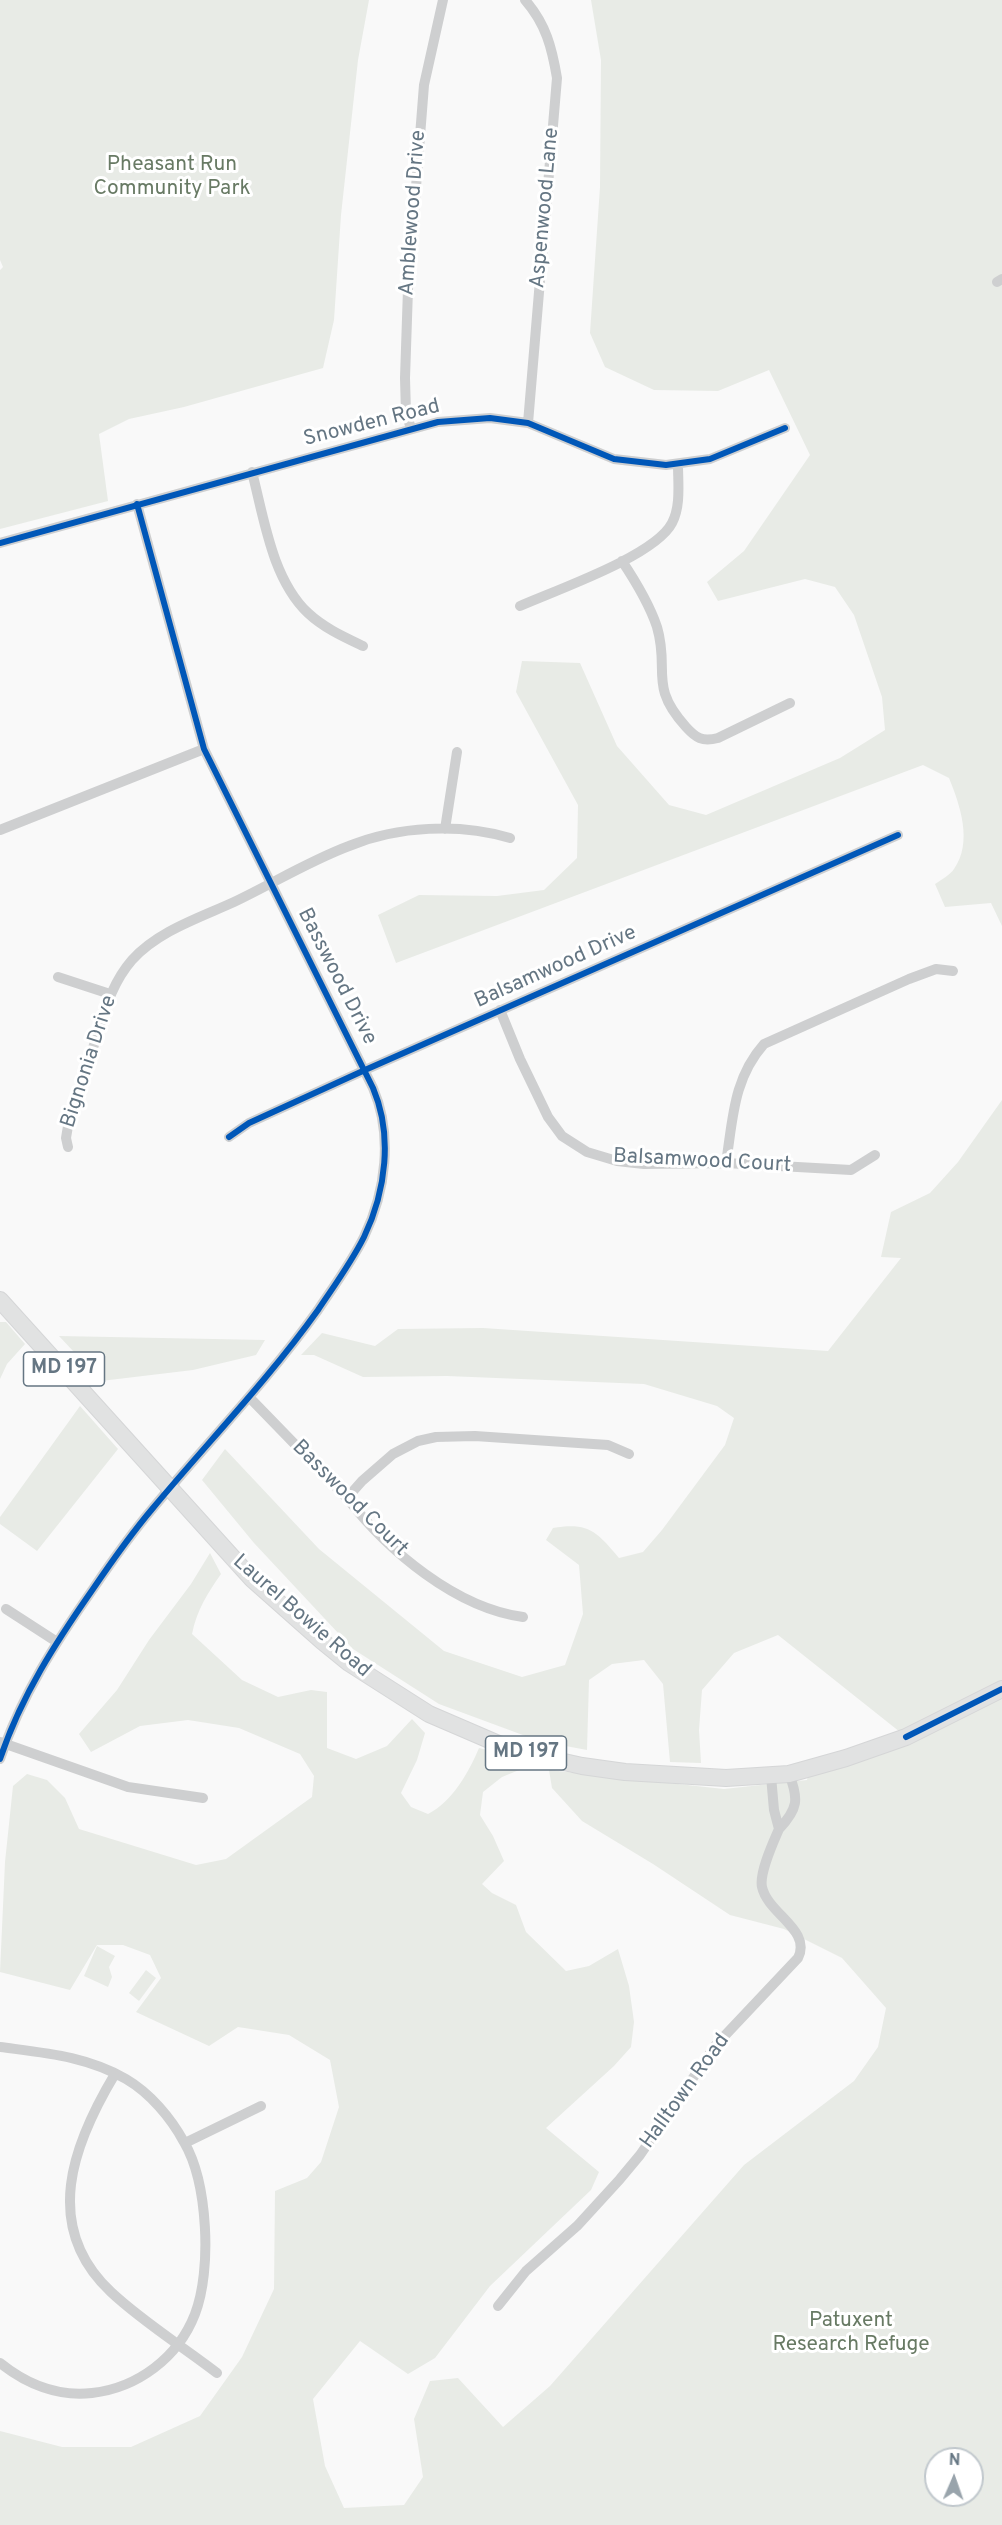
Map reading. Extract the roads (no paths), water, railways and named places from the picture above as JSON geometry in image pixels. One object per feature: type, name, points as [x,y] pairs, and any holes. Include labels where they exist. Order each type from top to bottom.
[{"type":"main road","name":"Laurel Bowie Road","points":[[0,1300],[252,1579],[331,1648],[367,1676],[436,1718],[515,1751],[582,1766],[625,1772],[726,1778],[789,1774],[846,1758],[906,1737],[1002,1689]]},
{"type":"street","name":"Amblewood Drive","points":[[411,428],[406,414],[405,378],[408,289],[424,85],[443,0]]},
{"type":"street","name":"Aspenwood Lane","points":[[525,0],[544,25],[552,47],[557,78],[528,423]]},
{"type":"street","name":"Snowden Road","points":[[0,543],[411,428],[474,418],[528,423],[614,459],[650,464],[678,464],[710,459],[785,428]]},
{"type":"street","points":[[520,606],[652,546],[668,530],[678,504],[678,464]]},
{"type":"street","points":[[252,472],[284,579],[308,613],[333,632],[363,646]]},
{"type":"street","name":"Basswood Drive","points":[[0,1759],[3,1743],[27,1693],[57,1642],[109,1566],[170,1489],[249,1398],[331,1292],[359,1246],[373,1214],[384,1167],[384,1123],[381,1107],[204,749],[137,504]]},
{"type":"street","points":[[622,561],[644,597],[657,628],[665,698],[683,723],[699,739],[708,741],[718,738],[790,703]]},
{"type":"street","points":[[0,830],[204,749]]},
{"type":"street","points":[[446,829],[457,752]]},
{"type":"street","name":"Bignonia Drive","points":[[68,1147],[66,1138],[69,1120],[110,994],[132,961],[149,945],[165,934],[363,840],[404,832],[446,829],[471,829],[510,838]]},
{"type":"street","name":"Balsamwood Drive","points":[[230,1137],[249,1123],[898,835]]},
{"type":"street","points":[[726,1163],[737,1093],[750,1060],[764,1044],[936,969],[953,971]]},
{"type":"street","points":[[58,977],[110,994]]},
{"type":"street","name":"Balsamwood Court","points":[[500,1010],[520,1059],[548,1116],[562,1136],[575,1146],[597,1156],[644,1164],[726,1163],[851,1170],[875,1155]]},
{"type":"street","name":"Basswood Court","points":[[249,1398],[386,1540],[450,1590],[496,1612],[524,1617]]},
{"type":"street","points":[[347,1498],[362,1481],[393,1454],[418,1441],[436,1437],[475,1436],[608,1445],[629,1454]]},
{"type":"street","points":[[6,1609],[57,1642]]},
{"type":"street","points":[[3,1743],[128,1787],[203,1798]]},
{"type":"street","name":"Halltown Road","points":[[498,2306],[526,2271],[577,2226],[620,2180],[640,2155],[715,2046],[798,1958],[801,1952],[799,1934],[771,1906],[761,1885],[772,1845],[779,1829],[790,1817],[795,1804],[796,1793],[789,1774]]},
{"type":"street","points":[[771,1776],[774,1810],[779,1829]]},
{"type":"street","points":[[0,2047],[87,2060],[126,2079],[152,2100],[185,2143],[200,2188],[205,2245],[200,2302],[191,2324],[179,2343],[156,2367],[136,2380],[114,2389],[88,2393],[48,2389],[16,2375],[0,2363]]},
{"type":"street","points":[[115,2074],[89,2119],[78,2146],[70,2190],[72,2223],[80,2250],[97,2277],[131,2310],[217,2373]]},
{"type":"street","points":[[185,2143],[261,2106]]},
{"type":"park label","name":"Pheasant Run Community Park","points":[[172,178]]},
{"type":"park label","name":"Patuxent Research Refuge","points":[[851,2334]]}]
